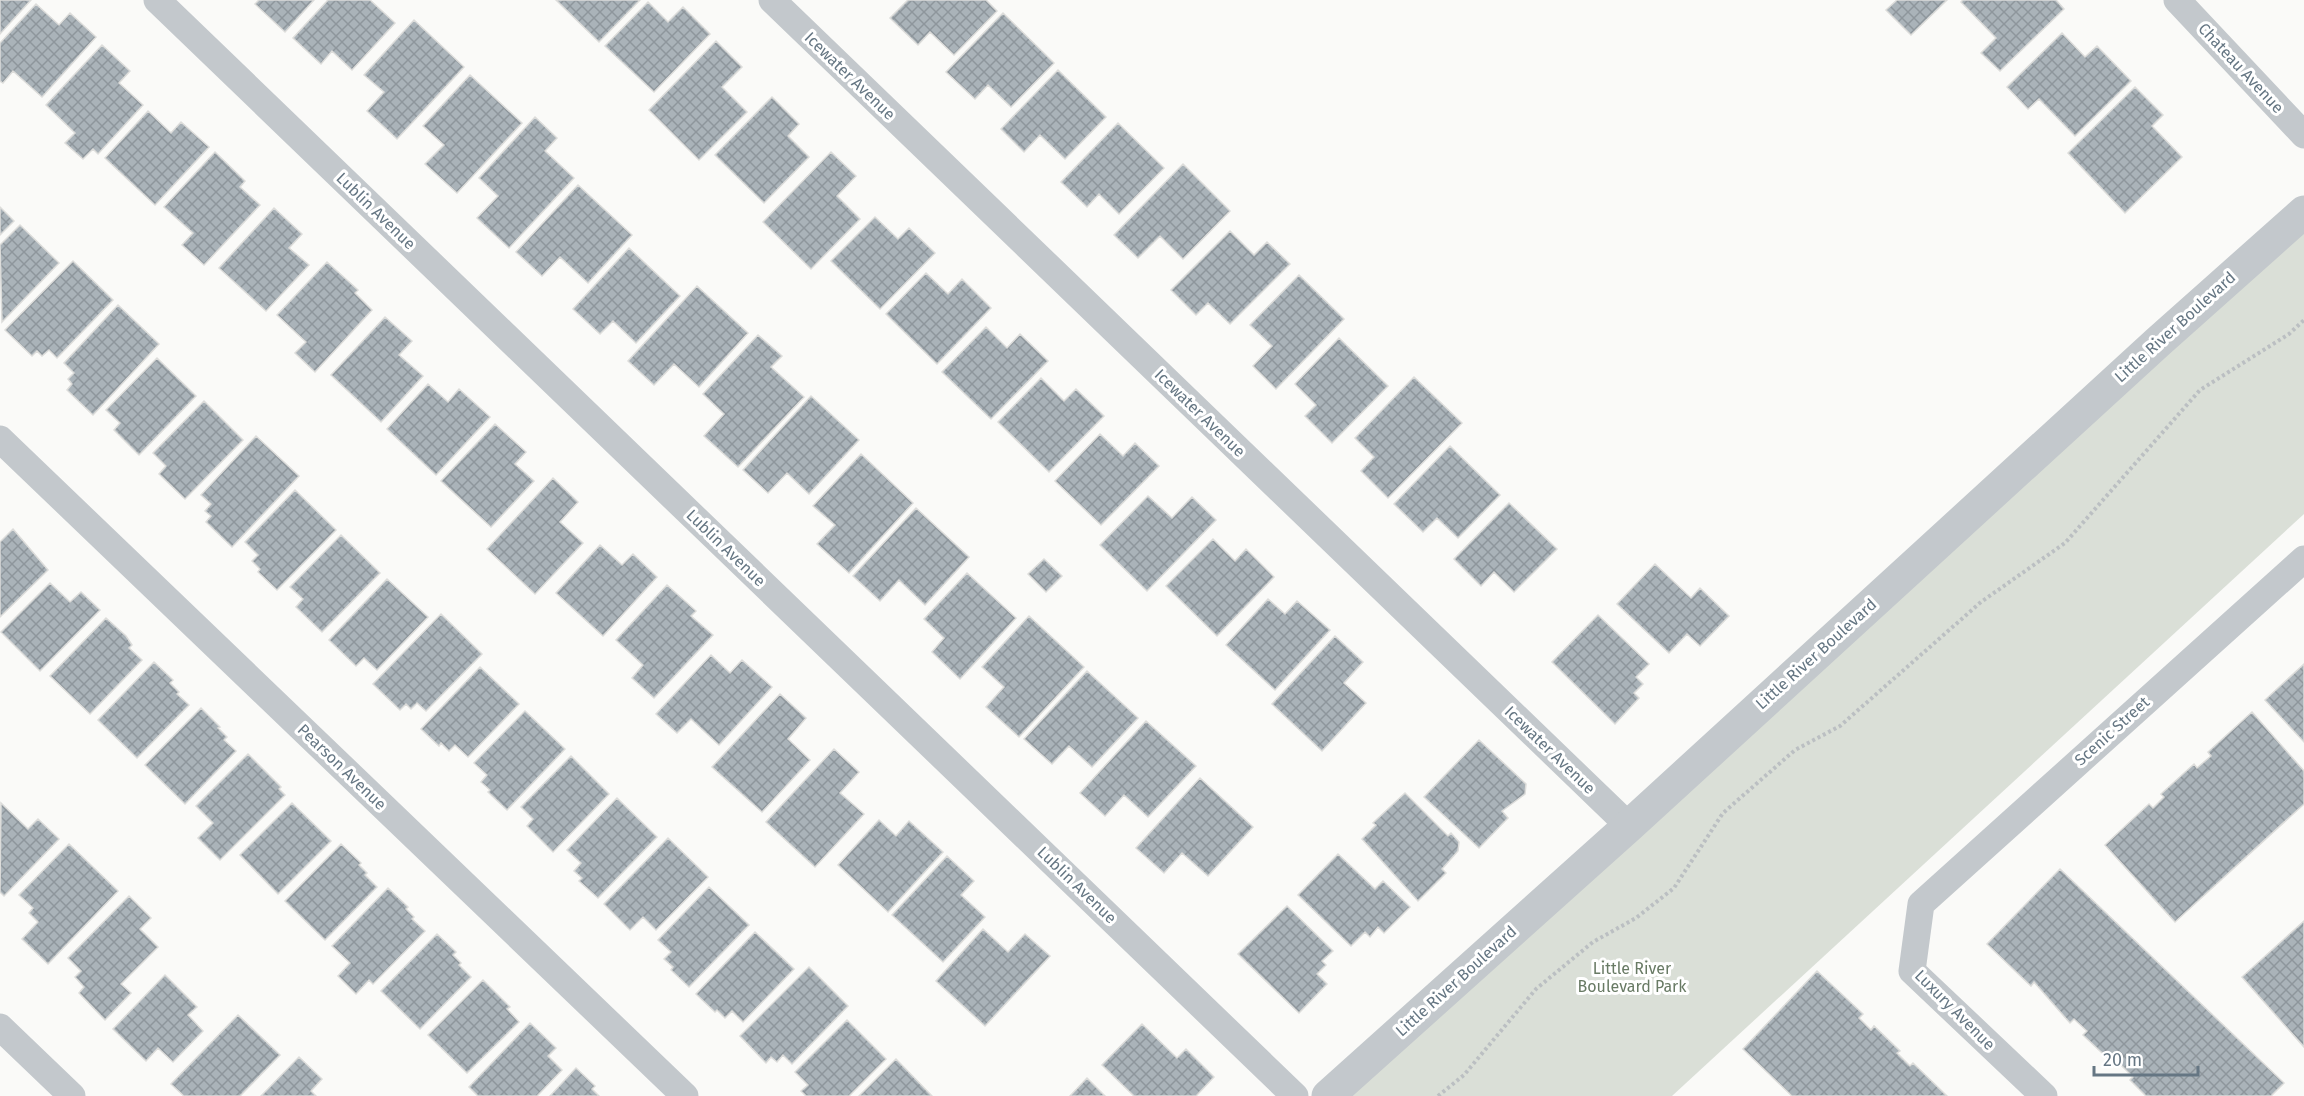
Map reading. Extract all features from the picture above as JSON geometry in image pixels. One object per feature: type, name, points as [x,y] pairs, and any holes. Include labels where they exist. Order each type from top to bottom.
[{"type":"street","name":"Lublin Avenue","points":[[157,0],[1295,1096]]},
{"type":"street","name":"Icewater Avenue","points":[[772,0],[1629,826]]},
{"type":"street","name":"Chateau Avenue","points":[[2177,0],[2304,135]]},
{"type":"street","name":"Little River Boulevard","points":[[1328,1096],[1629,826],[2158,342],[2304,212]]},
{"type":"street","name":"Pearson Avenue","points":[[0,439],[685,1096]]},
{"type":"street","name":"Scenic Street","points":[[1921,904],[2304,558]]},
{"type":"street","name":"Luxury Avenue","points":[[1921,904],[1912,971],[2044,1096]]},
{"type":"street","points":[[0,1027],[72,1096]]},
{"type":"path","points":[[1438,1096],[1464,1075],[1536,989],[1593,942],[1636,918],[1674,888],[1723,813],[1796,750],[1840,726],[1981,602],[2065,543],[2200,390],[2289,334],[2304,320]]},
{"type":"green space","name":"Little River Boulevard Park","points":[[2304,212],[2304,514],[1672,1096],[1328,1096]]},
{"type":"building","points":[[0,0],[31,0],[0,34]]},
{"type":"building","points":[[259,0],[314,0],[285,32],[255,4]]},
{"type":"building","points":[[328,0],[370,0],[395,23],[352,70],[332,51],[321,64],[293,38]]},
{"type":"building","points":[[556,0],[640,0],[599,42]]},
{"type":"building","points":[[908,0],[986,0],[997,11],[954,55],[930,32],[918,45],[890,18]]},
{"type":"building","points":[[1897,0],[1947,0],[1911,35],[1886,10]]},
{"type":"building","points":[[1963,0],[2056,0],[2064,9],[2000,71],[1981,53],[1996,38],[1961,2]]},
{"type":"building","points":[[648,2],[668,22],[683,7],[710,34],[654,92],[605,46]]},
{"type":"building","points":[[36,4],[59,25],[70,13],[96,37],[42,97],[13,71],[3,83],[0,81],[0,43]]},
{"type":"building","points":[[1003,13],[1054,63],[1011,107],[988,85],[975,99],[946,72]]},
{"type":"building","points":[[414,20],[464,67],[397,139],[367,111],[384,92],[364,75]]},
{"type":"building","points":[[2062,33],[2085,57],[2097,46],[2131,81],[2075,136],[2039,99],[2028,109],[2007,87]]},
{"type":"building","points":[[716,41],[742,67],[722,87],[747,112],[699,160],[649,110]]},
{"type":"building","points":[[102,45],[130,71],[119,83],[143,105],[98,154],[93,149],[83,159],[65,143],[75,133],[46,105]]},
{"type":"building","points":[[1058,70],[1106,117],[1065,159],[1040,135],[1024,152],[1001,129]]},
{"type":"building","points":[[470,75],[522,123],[457,193],[425,164],[444,145],[423,126]]},
{"type":"building","points":[[2135,87],[2163,115],[2152,126],[2182,157],[2125,213],[2068,153]]},
{"type":"building","points":[[772,97],[799,124],[788,136],[809,157],[764,203],[715,155]]},
{"type":"building","points":[[148,111],[171,133],[181,122],[209,147],[155,205],[105,158]]},
{"type":"building","points":[[535,117],[557,138],[545,151],[574,178],[509,248],[477,218],[498,196],[479,178]]},
{"type":"building","points":[[1118,123],[1164,168],[1119,214],[1099,194],[1087,207],[1061,182]]},
{"type":"building","points":[[215,152],[245,181],[240,187],[260,205],[204,265],[182,245],[193,233],[164,207]]},
{"type":"building","points":[[831,152],[856,176],[837,196],[860,219],[811,269],[763,222]]},
{"type":"building","points":[[1183,164],[1230,211],[1183,259],[1160,236],[1138,258],[1114,235]]},
{"type":"building","points":[[578,185],[632,235],[588,283],[560,257],[542,276],[516,252]]},
{"type":"building","points":[[0,207],[14,221],[0,235]]},
{"type":"building","points":[[274,208],[302,234],[289,248],[309,265],[266,311],[219,268]]},
{"type":"building","points":[[875,217],[898,239],[909,228],[935,253],[880,309],[831,261]]},
{"type":"building","points":[[20,225],[59,263],[2,322],[0,245]]},
{"type":"building","points":[[1230,231],[1254,255],[1267,242],[1290,264],[1230,324],[1208,303],[1196,315],[1171,290]]},
{"type":"building","points":[[629,248],[680,296],[636,343],[613,321],[600,334],[573,309]]},
{"type":"building","points":[[73,261],[113,300],[57,358],[49,350],[42,356],[37,351],[32,356],[5,330]]},
{"type":"building","points":[[327,262],[358,290],[355,293],[372,310],[315,372],[295,353],[306,342],[277,315]]},
{"type":"building","points":[[926,273],[948,294],[962,279],[991,308],[937,364],[886,314]]},
{"type":"building","points":[[1299,275],[1344,319],[1276,389],[1253,366],[1272,346],[1250,325]]},
{"type":"building","points":[[697,286],[748,333],[699,387],[674,364],[654,385],[628,361]]},
{"type":"building","points":[[118,305],[159,344],[93,415],[67,390],[72,384],[68,379],[74,373],[64,363]]},
{"type":"building","points":[[385,317],[412,341],[399,355],[423,376],[381,422],[331,375]]},
{"type":"building","points":[[986,327],[1007,348],[1020,334],[1048,361],[991,419],[942,372]]},
{"type":"building","points":[[758,335],[782,356],[771,367],[804,397],[738,467],[704,436],[724,414],[703,394]]},
{"type":"building","points":[[1339,338],[1388,386],[1332,443],[1305,416],[1316,405],[1295,384]]},
{"type":"building","points":[[157,358],[196,396],[139,455],[114,430],[120,423],[106,410]]},
{"type":"building","points":[[1414,377],[1462,423],[1388,498],[1361,471],[1374,457],[1355,438]]},
{"type":"building","points":[[1041,378],[1064,401],[1076,389],[1104,416],[1049,472],[998,422]]},
{"type":"building","points":[[428,384],[448,402],[459,389],[490,417],[436,475],[387,429]]},
{"type":"building","points":[[811,396],[859,440],[809,494],[787,473],[768,493],[743,470]]},
{"type":"building","points":[[204,401],[243,440],[185,499],[159,474],[166,466],[153,453]]},
{"type":"building","points":[[495,424],[526,452],[515,464],[534,481],[491,527],[441,481]]},
{"type":"building","points":[[1100,434],[1123,456],[1135,443],[1159,466],[1101,525],[1055,481]]},
{"type":"building","points":[[256,436],[299,476],[232,547],[206,522],[211,516],[205,511],[211,504],[201,495]]},
{"type":"building","points":[[1450,446],[1500,495],[1458,538],[1437,518],[1423,532],[1394,504]]},
{"type":"building","points":[[861,454],[913,503],[849,573],[817,544],[835,525],[813,506]]},
{"type":"building","points":[[553,478],[578,502],[560,522],[583,543],[535,594],[487,549]]},
{"type":"building","points":[[295,490],[336,530],[277,590],[258,572],[260,569],[252,561],[258,555],[245,542]]},
{"type":"building","points":[[1148,496],[1172,518],[1192,497],[1216,520],[1147,591],[1100,545]]},
{"type":"building","points":[[1509,503],[1557,549],[1514,592],[1494,572],[1481,586],[1454,559]]},
{"type":"building","points":[[916,508],[969,557],[925,605],[899,580],[880,601],[853,576]]},
{"type":"building","points":[[13,529],[48,570],[0,617],[0,542]]},
{"type":"building","points":[[341,535],[380,573],[322,632],[296,607],[303,599],[290,587]]},
{"type":"building","points":[[1213,539],[1235,561],[1246,549],[1274,577],[1217,636],[1166,586]]},
{"type":"building","points":[[600,545],[622,565],[633,554],[657,577],[603,636],[556,593]]},
{"type":"building","points":[[1044,559],[1062,576],[1046,592],[1028,574]]},
{"type":"building","points":[[1655,564],[1691,598],[1700,588],[1729,616],[1700,646],[1687,634],[1669,653],[1617,604]]},
{"type":"building","points":[[967,573],[1016,618],[960,679],[932,652],[944,638],[924,619]]},
{"type":"building","points":[[387,579],[428,617],[377,670],[364,658],[356,666],[329,640]]},
{"type":"building","points":[[50,583],[70,602],[81,592],[100,610],[40,671],[1,632]]},
{"type":"building","points":[[667,585],[696,611],[691,616],[713,635],[654,698],[632,678],[643,665],[616,640]]},
{"type":"building","points":[[1268,599],[1285,614],[1297,601],[1330,630],[1275,690],[1226,645]]},
{"type":"building","points":[[441,614],[482,654],[426,711],[417,703],[411,709],[406,704],[400,710],[373,684]]},
{"type":"building","points":[[1598,615],[1649,664],[1636,677],[1643,684],[1634,693],[1639,698],[1615,724],[1552,662]]},
{"type":"building","points":[[1029,616],[1084,667],[1019,737],[986,707],[1004,687],[982,667]]},
{"type":"building","points":[[106,618],[126,636],[132,645],[129,648],[142,660],[90,714],[50,676]]},
{"type":"building","points":[[1335,636],[1363,662],[1344,683],[1366,703],[1322,751],[1272,704]]},
{"type":"building","points":[[711,655],[730,673],[742,660],[772,687],[719,745],[691,719],[677,733],[656,714]]},
{"type":"building","points":[[154,662],[173,680],[170,683],[179,692],[177,694],[189,705],[137,758],[98,720]]},
{"type":"building","points":[[2304,664],[2304,742],[2265,700]]},
{"type":"building","points":[[480,667],[519,704],[468,757],[455,745],[449,751],[441,743],[439,746],[421,729]]},
{"type":"building","points":[[1087,671],[1138,718],[1092,767],[1069,746],[1052,764],[1024,739]]},
{"type":"building","points":[[780,694],[806,718],[788,739],[810,760],[762,812],[712,767]]},
{"type":"building","points":[[201,708],[220,727],[218,728],[227,737],[224,740],[236,751],[185,804],[145,765]]},
{"type":"building","points":[[525,711],[565,749],[507,810],[488,792],[490,790],[481,782],[487,775],[474,763]]},
{"type":"building","points":[[2252,712],[2304,771],[2304,804],[2175,922],[2105,845],[2149,804],[2153,808],[2164,797],[2161,794],[2194,764],[2197,768],[2211,756],[2208,752]]},
{"type":"building","points":[[1146,721],[1196,766],[1148,817],[1124,795],[1105,816],[1080,793]]},
{"type":"building","points":[[1479,740],[1526,784],[1525,794],[1502,811],[1508,818],[1479,848],[1424,797]]},
{"type":"building","points":[[834,749],[859,772],[840,793],[864,814],[815,867],[766,822]]},
{"type":"building","points":[[248,754],[281,787],[279,789],[285,795],[220,860],[198,838],[213,823],[196,806]]},
{"type":"building","points":[[571,756],[609,794],[553,852],[527,826],[533,819],[521,807]]},
{"type":"building","points":[[1200,778],[1253,827],[1208,876],[1182,853],[1164,873],[1136,848]]},
{"type":"building","points":[[1405,793],[1448,836],[1451,833],[1459,842],[1458,851],[1442,869],[1446,873],[1418,901],[1362,839],[1376,825],[1373,823]]},
{"type":"building","points":[[617,798],[657,837],[598,898],[579,881],[582,878],[574,871],[581,863],[567,850]]},
{"type":"building","points":[[1,803],[28,829],[38,819],[59,839],[4,896],[0,892]]},
{"type":"building","points":[[292,803],[331,841],[278,894],[240,855]]},
{"type":"building","points":[[879,820],[896,836],[909,821],[943,852],[888,912],[838,865]]},
{"type":"building","points":[[668,838],[708,877],[656,930],[643,917],[630,930],[604,904]]},
{"type":"building","points":[[69,844],[118,891],[48,964],[22,939],[38,922],[29,913],[33,908],[19,895]]},
{"type":"building","points":[[341,844],[361,863],[359,865],[367,873],[365,875],[377,887],[325,940],[285,901]]},
{"type":"building","points":[[1338,854],[1375,889],[1383,881],[1410,907],[1384,933],[1378,927],[1370,937],[1365,932],[1351,946],[1298,895]]},
{"type":"building","points":[[947,856],[974,881],[961,895],[985,917],[943,962],[892,915]]},
{"type":"building","points":[[2060,869],[2284,1083],[2271,1096],[2146,1096],[2130,1080],[2133,1077],[2120,1064],[2117,1067],[2083,1035],[2087,1031],[2074,1019],[2070,1023],[2034,982],[2031,986],[1987,944]]},
{"type":"building","points":[[709,887],[749,925],[689,987],[671,970],[673,967],[664,959],[671,952],[658,940]]},
{"type":"building","points":[[388,888],[408,907],[406,909],[414,917],[412,919],[425,931],[373,984],[369,980],[356,994],[338,976],[350,963],[332,946]]},
{"type":"building","points":[[129,896],[151,918],[140,929],[158,947],[121,984],[131,993],[105,1020],[79,993],[84,987],[75,977],[81,971],[68,958]]},
{"type":"building","points":[[1287,906],[1333,951],[1322,961],[1326,965],[1317,974],[1327,984],[1299,1013],[1238,954]]},
{"type":"building","points":[[2304,921],[2304,1047],[2242,977]]},
{"type":"building","points":[[983,929],[1008,952],[1025,934],[1050,956],[985,1026],[936,981]]},
{"type":"building","points":[[755,932],[794,969],[743,1022],[732,1011],[725,1018],[696,994]]},
{"type":"building","points":[[437,934],[456,952],[453,955],[461,963],[459,965],[471,977],[420,1029],[381,991]]},
{"type":"building","points":[[809,967],[848,1006],[792,1064],[783,1055],[777,1062],[771,1057],[766,1063],[740,1036]]},
{"type":"building","points":[[1817,971],[1863,1014],[1859,1018],[1871,1030],[1874,1026],[1900,1051],[1897,1053],[1910,1066],[1913,1063],[1947,1096],[1792,1096],[1743,1049]]},
{"type":"building","points":[[165,975],[197,1007],[188,1015],[203,1031],[173,1062],[158,1048],[146,1061],[113,1029]]},
{"type":"building","points":[[483,980],[510,1007],[507,1009],[519,1022],[467,1073],[428,1035]]},
{"type":"building","points":[[238,1015],[280,1055],[240,1096],[184,1096],[171,1084]]},
{"type":"building","points":[[847,1020],[886,1059],[849,1096],[806,1096],[801,1091],[808,1085],[795,1072]]},
{"type":"building","points":[[530,1023],[556,1048],[548,1056],[562,1070],[537,1096],[478,1096],[469,1087]]},
{"type":"building","points":[[1142,1024],[1177,1058],[1186,1049],[1214,1077],[1196,1096],[1134,1096],[1102,1065]]},
{"type":"building","points":[[299,1057],[322,1079],[311,1091],[316,1096],[261,1096]]},
{"type":"building","points":[[896,1059],[932,1096],[859,1096]]},
{"type":"building","points":[[576,1068],[595,1086],[592,1089],[599,1096],[550,1096]]},
{"type":"building","points":[[1087,1078],[1105,1096],[1070,1096]]}]
